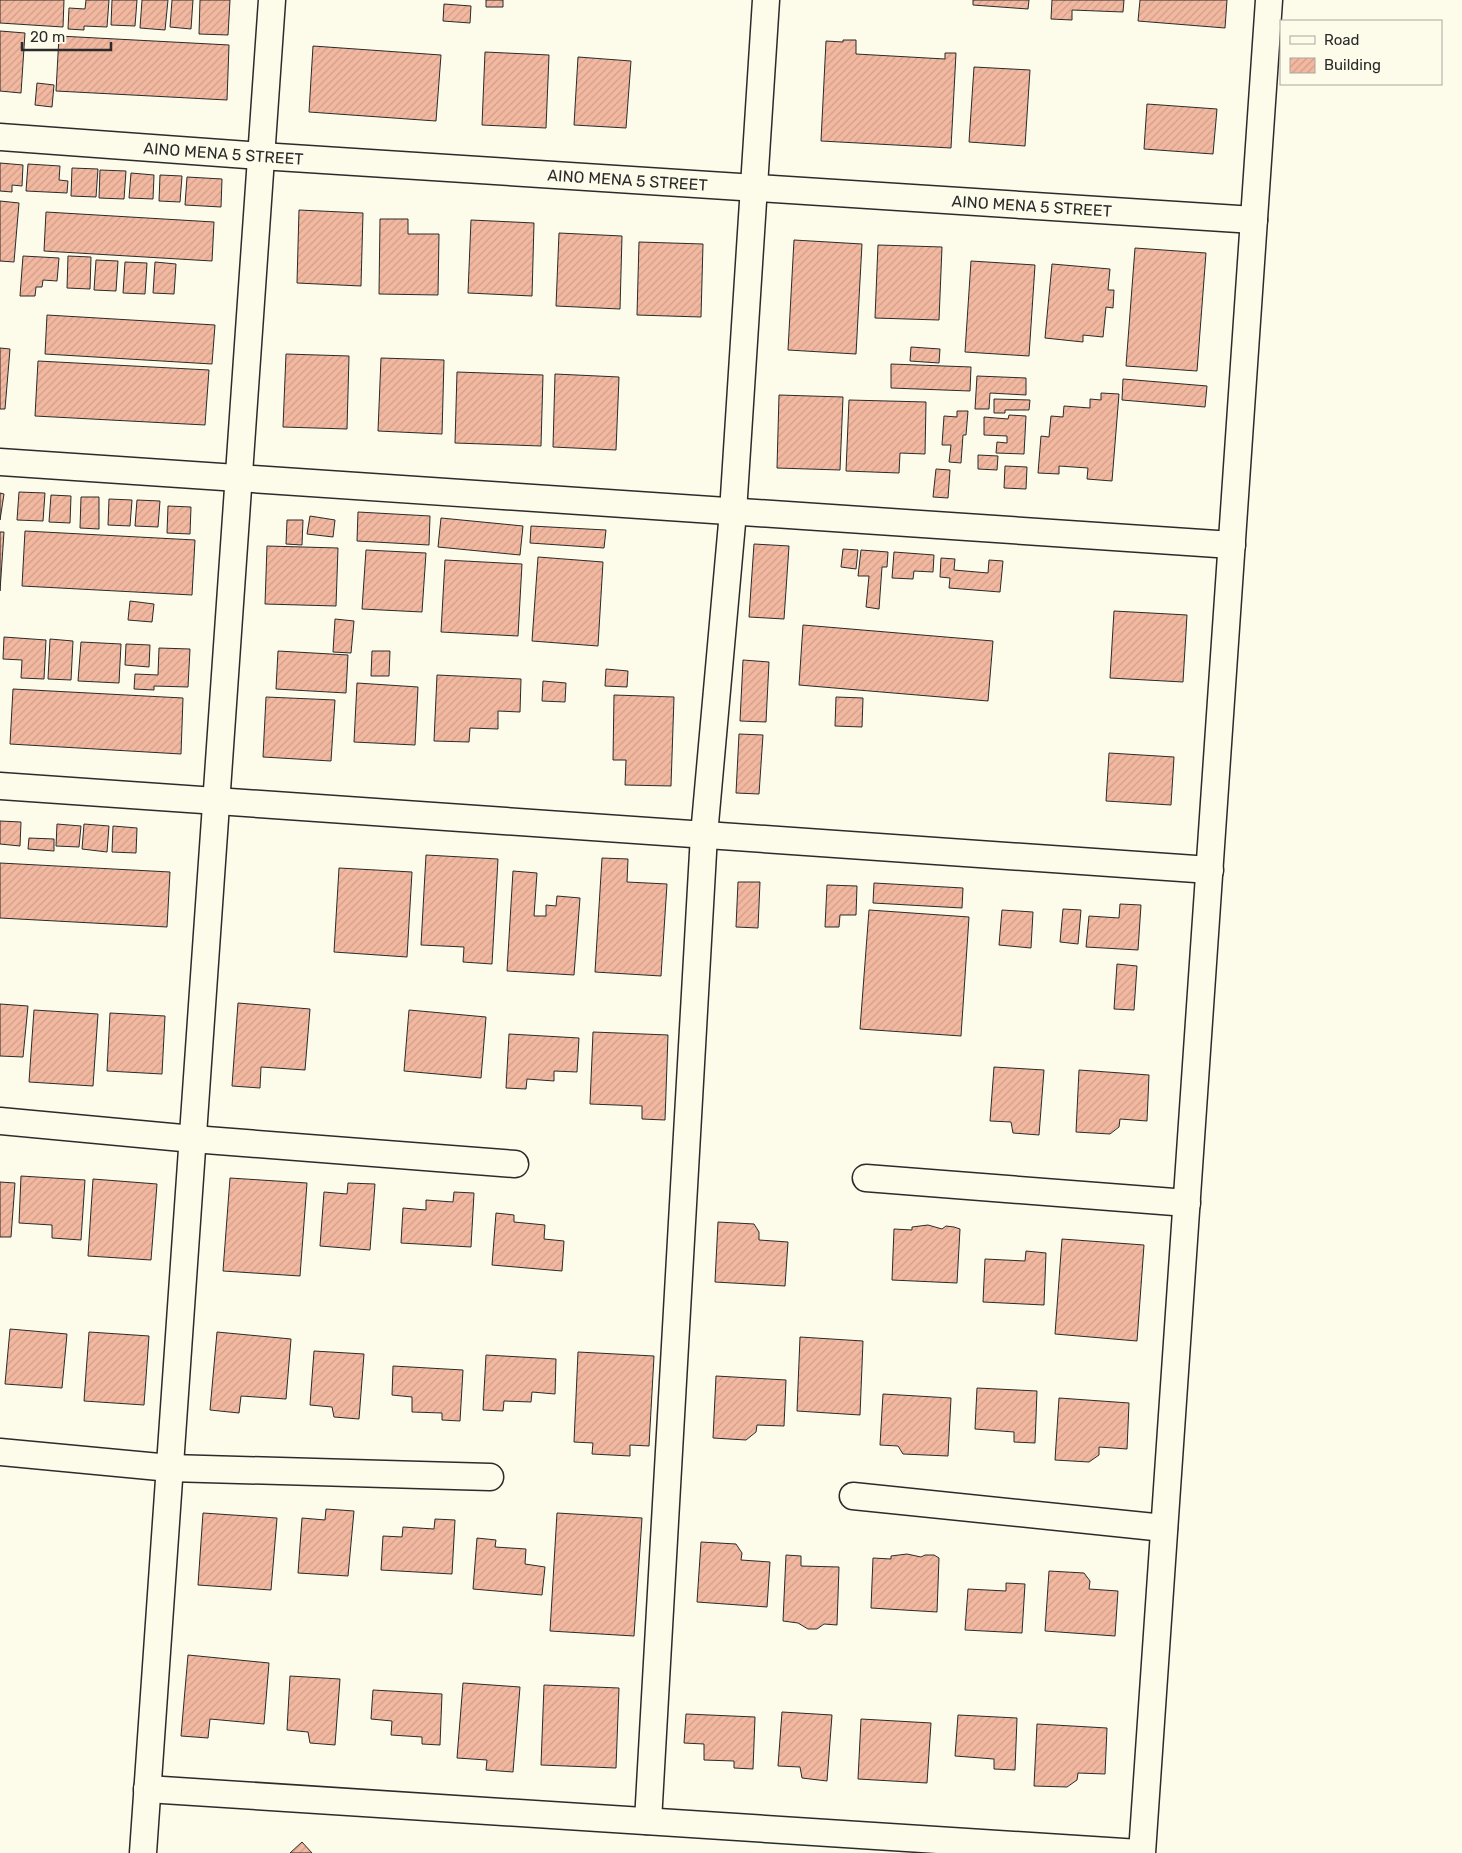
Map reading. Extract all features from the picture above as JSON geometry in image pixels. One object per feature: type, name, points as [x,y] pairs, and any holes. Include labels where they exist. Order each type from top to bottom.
[{"type":"street","points":[[143,1853],[272,0]]},
{"type":"street","points":[[648,1821],[704,835],[733,512],[766,0]]},
{"type":"street","points":[[147,1789],[1141,1853],[1269,0]]},
{"type":"street","name":"AINO MENA 5 STREET","points":[[0,137],[261,156],[1254,220]]},
{"type":"street","points":[[0,462],[1232,545]]},
{"type":"street","points":[[0,786],[1210,870]]},
{"type":"street","points":[[0,1121],[193,1139],[515,1164]]},
{"type":"street","points":[[866,1178],[1187,1203]]},
{"type":"street","points":[[0,1452],[170,1468],[490,1477]]},
{"type":"street","points":[[853,1496],[1164,1528]]},
{"type":"building","points":[[0,0],[64,0],[63,27],[0,23]]},
{"type":"building","points":[[86,0],[109,0],[107,27],[84,26],[84,30],[68,29],[69,8],[85,9]]},
{"type":"building","points":[[112,0],[137,0],[135,26],[111,25]]},
{"type":"building","points":[[142,0],[168,0],[165,30],[140,28]]},
{"type":"building","points":[[172,0],[193,0],[191,29],[170,27]]},
{"type":"building","points":[[200,0],[230,0],[228,35],[199,34]]},
{"type":"building","points":[[486,0],[503,0],[503,7],[486,7]]},
{"type":"building","points":[[973,0],[1029,0],[1028,9],[973,5]]},
{"type":"building","points":[[1052,0],[1124,0],[1123,12],[1072,10],[1072,20],[1051,19]]},
{"type":"building","points":[[1140,0],[1227,0],[1225,28],[1138,21]]},
{"type":"building","points":[[444,4],[471,6],[470,23],[443,21]]},
{"type":"building","points":[[0,31],[25,33],[21,93],[0,91]]},
{"type":"building","points":[[59,36],[229,45],[227,100],[56,91]]},
{"type":"building","points":[[843,40],[856,40],[856,54],[945,59],[945,53],[956,53],[951,148],[821,141],[826,41],[843,42]]},
{"type":"building","points":[[313,46],[441,55],[436,121],[309,112]]},
{"type":"building","points":[[485,52],[549,55],[546,128],[482,125]]},
{"type":"building","points":[[578,57],[631,61],[626,128],[574,125]]},
{"type":"building","points":[[974,67],[1030,70],[1025,146],[969,142]]},
{"type":"building","points":[[37,83],[54,85],[52,107],[35,105]]},
{"type":"building","points":[[1147,104],[1217,109],[1213,154],[1144,149]]},
{"type":"building","points":[[0,163],[23,165],[22,186],[12,185],[12,192],[0,191]]},
{"type":"building","points":[[28,164],[60,166],[59,180],[68,181],[67,193],[26,191]]},
{"type":"building","points":[[72,168],[98,169],[96,197],[71,196]]},
{"type":"building","points":[[100,170],[126,171],[124,199],[99,198]]},
{"type":"building","points":[[131,173],[154,175],[153,199],[129,198]]},
{"type":"building","points":[[160,175],[182,176],[180,202],[159,201]]},
{"type":"building","points":[[187,177],[222,179],[221,207],[185,205]]},
{"type":"building","points":[[0,201],[19,203],[14,262],[0,261]]},
{"type":"building","points":[[299,210],[363,213],[361,286],[297,283]]},
{"type":"building","points":[[46,212],[214,222],[212,261],[44,251]]},
{"type":"building","points":[[380,219],[408,219],[408,234],[439,234],[438,295],[379,294]]},
{"type":"building","points":[[471,220],[534,223],[532,296],[468,293]]},
{"type":"building","points":[[559,233],[622,236],[620,309],[556,306]]},
{"type":"building","points":[[794,240],[862,244],[856,354],[788,350]]},
{"type":"building","points":[[639,242],[703,244],[701,317],[637,315]]},
{"type":"building","points":[[878,245],[942,247],[939,320],[875,318]]},
{"type":"building","points":[[1135,248],[1206,253],[1197,371],[1126,366]]},
{"type":"building","points":[[23,256],[59,258],[57,281],[43,280],[42,287],[36,287],[35,296],[20,296]]},
{"type":"building","points":[[68,256],[91,257],[90,289],[67,288]]},
{"type":"building","points":[[96,260],[118,261],[116,291],[94,290]]},
{"type":"building","points":[[971,261],[1035,265],[1029,356],[965,352]]},
{"type":"building","points":[[125,262],[147,263],[145,294],[123,293]]},
{"type":"building","points":[[155,262],[176,264],[174,294],[153,293]]},
{"type":"building","points":[[1052,264],[1110,269],[1108,290],[1114,290],[1113,308],[1106,307],[1103,337],[1083,335],[1083,342],[1045,338]]},
{"type":"building","points":[[47,315],[215,325],[212,364],[45,354]]},
{"type":"building","points":[[911,347],[940,349],[939,363],[910,361]]},
{"type":"building","points":[[0,348],[10,349],[5,409],[0,409]]},
{"type":"building","points":[[286,354],[349,356],[347,429],[283,427]]},
{"type":"building","points":[[381,358],[444,360],[442,434],[378,431]]},
{"type":"building","points":[[38,361],[209,370],[205,425],[35,416]]},
{"type":"building","points":[[891,364],[971,367],[970,391],[891,388]]},
{"type":"building","points":[[457,372],[543,375],[541,446],[455,443]]},
{"type":"building","points":[[555,374],[619,377],[616,450],[553,447]]},
{"type":"building","points":[[977,376],[1026,378],[1026,395],[990,393],[989,409],[975,409]]},
{"type":"building","points":[[1123,379],[1207,386],[1205,407],[1122,400]]},
{"type":"building","points":[[1101,393],[1119,394],[1112,481],[1087,479],[1088,468],[1059,466],[1059,474],[1038,473],[1041,436],[1049,437],[1051,416],[1063,417],[1064,406],[1090,408],[1090,399],[1101,400]]},
{"type":"building","points":[[779,395],[843,397],[840,470],[777,468]]},
{"type":"building","points":[[994,399],[1030,400],[1029,410],[1005,410],[1005,413],[994,413]]},
{"type":"building","points":[[849,400],[926,402],[925,454],[900,453],[899,473],[846,471]]},
{"type":"building","points":[[957,411],[968,411],[966,435],[963,435],[961,463],[949,462],[951,445],[942,445],[944,416],[957,417]]},
{"type":"building","points":[[1009,415],[1026,416],[1024,454],[996,453],[997,442],[1007,443],[1007,436],[984,435],[984,417],[1008,419]]},
{"type":"building","points":[[978,455],[998,456],[997,470],[978,469]]},
{"type":"building","points":[[1005,466],[1027,467],[1026,489],[1004,488]]},
{"type":"building","points":[[936,469],[950,470],[948,498],[933,497]]},
{"type":"building","points":[[19,492],[45,493],[43,521],[17,520]]},
{"type":"building","points":[[0,493],[4,494],[0,520]]},
{"type":"building","points":[[51,495],[71,496],[70,523],[49,522]]},
{"type":"building","points":[[81,497],[99,497],[99,529],[80,528]]},
{"type":"building","points":[[109,499],[132,500],[130,526],[108,525]]},
{"type":"building","points":[[137,500],[160,501],[158,527],[135,526]]},
{"type":"building","points":[[168,506],[191,507],[190,534],[167,533]]},
{"type":"building","points":[[358,512],[430,516],[429,545],[357,541]]},
{"type":"building","points":[[310,516],[335,520],[333,537],[307,534]]},
{"type":"building","points":[[441,518],[523,526],[520,555],[438,547]]},
{"type":"building","points":[[287,520],[303,520],[302,545],[286,544]]},
{"type":"building","points":[[531,526],[606,530],[604,548],[530,543]]},
{"type":"building","points":[[25,531],[195,540],[192,595],[22,586]]},
{"type":"building","points":[[0,532],[4,532],[0,591]]},
{"type":"building","points":[[754,544],[789,546],[784,619],[749,617]]},
{"type":"building","points":[[267,546],[338,548],[336,606],[265,604]]},
{"type":"building","points":[[843,549],[858,550],[856,569],[841,567]]},
{"type":"building","points":[[366,550],[426,553],[422,612],[362,609]]},
{"type":"building","points":[[861,550],[888,552],[887,567],[882,567],[879,609],[866,607],[869,576],[858,576]]},
{"type":"building","points":[[894,552],[934,555],[933,572],[914,571],[913,579],[892,578]]},
{"type":"building","points":[[538,557],[603,562],[598,646],[532,641]]},
{"type":"building","points":[[941,558],[955,559],[954,570],[988,573],[989,560],[1003,561],[1000,592],[949,588],[950,578],[940,577]]},
{"type":"building","points":[[445,560],[522,564],[518,636],[441,632]]},
{"type":"building","points":[[130,601],[154,604],[152,622],[128,620]]},
{"type":"building","points":[[1114,611],[1187,615],[1183,682],[1110,678]]},
{"type":"building","points":[[335,619],[354,621],[351,653],[333,652]]},
{"type":"building","points":[[803,625],[993,641],[988,701],[799,685]]},
{"type":"building","points":[[4,637],[46,640],[44,679],[21,678],[22,660],[3,659]]},
{"type":"building","points":[[50,639],[73,641],[71,680],[48,679]]},
{"type":"building","points":[[81,642],[121,644],[119,683],[78,681]]},
{"type":"building","points":[[126,644],[150,645],[149,667],[125,665]]},
{"type":"building","points":[[159,648],[190,649],[188,687],[154,686],[154,690],[134,689],[135,674],[158,675]]},
{"type":"building","points":[[278,651],[348,655],[346,693],[276,689]]},
{"type":"building","points":[[372,651],[390,651],[389,676],[371,676]]},
{"type":"building","points":[[743,660],[769,662],[766,722],[740,721]]},
{"type":"building","points":[[606,669],[628,671],[627,687],[605,686]]},
{"type":"building","points":[[437,675],[521,679],[520,712],[498,711],[498,729],[470,728],[469,742],[434,741]]},
{"type":"building","points":[[543,681],[566,683],[565,702],[542,701]]},
{"type":"building","points":[[357,683],[418,687],[415,745],[354,742]]},
{"type":"building","points":[[13,689],[183,698],[181,754],[10,744]]},
{"type":"building","points":[[614,695],[674,697],[671,786],[625,785],[626,760],[613,760]]},
{"type":"building","points":[[266,697],[335,700],[331,761],[263,757]]},
{"type":"building","points":[[836,697],[863,698],[862,727],[835,726]]},
{"type":"building","points":[[739,734],[763,735],[759,794],[736,793]]},
{"type":"building","points":[[1109,753],[1174,757],[1171,805],[1106,801]]},
{"type":"building","points":[[0,821],[21,822],[20,846],[0,844]]},
{"type":"building","points":[[57,824],[81,826],[79,847],[56,846]]},
{"type":"building","points":[[84,824],[109,826],[107,852],[82,849]]},
{"type":"building","points":[[113,826],[137,828],[136,853],[112,852]]},
{"type":"building","points":[[29,838],[54,839],[54,851],[28,849]]},
{"type":"building","points":[[426,855],[498,859],[492,964],[463,962],[464,947],[421,945]]},
{"type":"building","points":[[602,858],[628,859],[627,882],[667,884],[661,976],[595,972]]},
{"type":"building","points":[[0,863],[170,872],[167,927],[0,918]]},
{"type":"building","points":[[339,868],[412,872],[407,957],[334,952]]},
{"type":"building","points":[[513,871],[537,873],[534,916],[546,916],[546,905],[556,906],[557,896],[580,898],[574,975],[507,971]]},
{"type":"building","points":[[738,882],[760,882],[758,928],[736,927]]},
{"type":"building","points":[[874,883],[963,888],[962,908],[873,903]]},
{"type":"building","points":[[827,885],[857,886],[856,915],[840,915],[839,927],[825,927]]},
{"type":"building","points":[[1120,904],[1141,905],[1138,950],[1086,947],[1089,916],[1119,918]]},
{"type":"building","points":[[1063,909],[1081,910],[1078,944],[1060,942]]},
{"type":"building","points":[[869,910],[969,917],[961,1036],[860,1029]]},
{"type":"building","points":[[1002,910],[1033,912],[1031,948],[999,945]]},
{"type":"building","points":[[1117,964],[1137,966],[1134,1010],[1114,1009]]},
{"type":"building","points":[[238,1003],[310,1009],[305,1070],[261,1067],[260,1088],[232,1086]]},
{"type":"building","points":[[0,1004],[28,1006],[23,1057],[0,1056]]},
{"type":"building","points":[[34,1010],[98,1014],[93,1086],[29,1082]]},
{"type":"building","points":[[409,1010],[486,1017],[481,1078],[404,1071]]},
{"type":"building","points":[[110,1013],[165,1016],[162,1074],[107,1071]]},
{"type":"building","points":[[593,1032],[668,1035],[665,1120],[642,1119],[642,1106],[590,1104]]},
{"type":"building","points":[[509,1034],[579,1038],[577,1072],[554,1071],[554,1081],[527,1079],[526,1089],[506,1088]]},
{"type":"building","points":[[994,1067],[1044,1070],[1039,1135],[1013,1133],[1011,1122],[990,1121]]},
{"type":"building","points":[[1079,1070],[1149,1075],[1147,1121],[1120,1119],[1119,1127],[1110,1134],[1076,1132]]},
{"type":"building","points":[[21,1176],[85,1180],[81,1240],[52,1238],[52,1225],[19,1223]]},
{"type":"building","points":[[230,1178],[307,1183],[300,1276],[223,1271]]},
{"type":"building","points":[[93,1179],[157,1184],[151,1260],[88,1256]]},
{"type":"building","points":[[0,1182],[15,1183],[11,1237],[0,1237]]},
{"type":"building","points":[[348,1183],[375,1184],[370,1250],[320,1246],[324,1192],[347,1194]]},
{"type":"building","points":[[454,1192],[474,1193],[471,1247],[401,1243],[403,1208],[426,1210],[426,1200],[453,1202]]},
{"type":"building","points":[[496,1213],[514,1215],[514,1222],[545,1225],[544,1239],[564,1241],[562,1271],[492,1265]]},
{"type":"building","points":[[718,1222],[754,1224],[759,1232],[759,1240],[788,1242],[785,1286],[715,1282]]},
{"type":"building","points":[[928,1225],[942,1229],[946,1226],[960,1229],[957,1283],[892,1280],[894,1229],[912,1230],[912,1227]]},
{"type":"building","points":[[1062,1239],[1144,1245],[1137,1341],[1055,1334]]},
{"type":"building","points":[[1026,1251],[1046,1253],[1044,1305],[983,1302],[985,1259],[1025,1261]]},
{"type":"building","points":[[10,1329],[67,1334],[62,1388],[5,1384]]},
{"type":"building","points":[[89,1332],[149,1336],[144,1405],[84,1401]]},
{"type":"building","points":[[217,1332],[291,1339],[286,1399],[241,1396],[239,1413],[210,1410]]},
{"type":"building","points":[[800,1337],[863,1341],[860,1415],[797,1411]]},
{"type":"building","points":[[314,1351],[364,1354],[359,1419],[334,1417],[332,1407],[310,1405]]},
{"type":"building","points":[[578,1352],[654,1356],[649,1446],[630,1445],[630,1456],[592,1454],[593,1443],[574,1442]]},
{"type":"building","points":[[486,1355],[556,1359],[555,1394],[532,1392],[531,1402],[504,1401],[503,1411],[483,1410]]},
{"type":"building","points":[[393,1366],[463,1370],[460,1421],[442,1420],[442,1413],[412,1412],[412,1397],[392,1395]]},
{"type":"building","points":[[716,1376],[786,1380],[784,1426],[757,1425],[756,1432],[746,1440],[713,1438]]},
{"type":"building","points":[[977,1388],[1037,1391],[1035,1443],[1014,1442],[1014,1432],[975,1429]]},
{"type":"building","points":[[883,1394],[951,1398],[948,1456],[903,1454],[898,1446],[880,1445]]},
{"type":"building","points":[[1059,1398],[1129,1403],[1127,1449],[1099,1447],[1099,1455],[1089,1462],[1055,1460]]},
{"type":"building","points":[[326,1509],[354,1511],[348,1576],[298,1573],[302,1518],[325,1520]]},
{"type":"building","points":[[203,1513],[277,1518],[271,1590],[198,1585]]},
{"type":"building","points":[[557,1513],[642,1518],[634,1636],[550,1631]]},
{"type":"building","points":[[435,1519],[455,1520],[452,1574],[381,1570],[383,1536],[402,1537],[403,1527],[434,1529]]},
{"type":"building","points":[[477,1538],[496,1540],[495,1547],[526,1549],[525,1564],[545,1567],[542,1595],[473,1589]]},
{"type":"building","points":[[701,1542],[736,1544],[742,1553],[741,1560],[770,1562],[767,1607],[697,1602]]},
{"type":"building","points":[[907,1554],[921,1557],[934,1555],[939,1558],[937,1612],[871,1608],[873,1558],[891,1559],[891,1556]]},
{"type":"building","points":[[786,1555],[801,1556],[801,1566],[839,1567],[837,1625],[824,1624],[817,1629],[808,1629],[798,1623],[783,1621]]},
{"type":"building","points":[[1049,1571],[1084,1573],[1090,1581],[1089,1589],[1118,1591],[1115,1636],[1045,1631]]},
{"type":"building","points":[[1006,1583],[1025,1584],[1022,1633],[965,1630],[968,1589],[1006,1591]]},
{"type":"building","points":[[188,1655],[269,1663],[264,1724],[210,1719],[208,1738],[181,1736]]},
{"type":"building","points":[[290,1676],[340,1679],[335,1745],[310,1743],[308,1732],[287,1730]]},
{"type":"building","points":[[463,1683],[520,1687],[513,1772],[486,1770],[487,1760],[457,1758]]},
{"type":"building","points":[[544,1685],[619,1688],[616,1768],[541,1765]]},
{"type":"building","points":[[373,1690],[442,1694],[440,1745],[422,1744],[422,1737],[391,1735],[392,1721],[371,1719]]},
{"type":"building","points":[[782,1712],[832,1715],[827,1781],[802,1778],[800,1767],[778,1766]]},
{"type":"building","points":[[686,1714],[755,1717],[753,1769],[734,1768],[734,1761],[704,1760],[704,1744],[684,1743]]},
{"type":"building","points":[[958,1715],[1017,1718],[1015,1770],[994,1769],[994,1759],[955,1756]]},
{"type":"building","points":[[861,1719],[931,1723],[927,1783],[858,1779]]},
{"type":"building","points":[[1037,1724],[1107,1728],[1105,1774],[1078,1773],[1077,1780],[1067,1787],[1034,1786]]},
{"type":"building","points":[[302,1842],[312,1853],[290,1853]]}]
